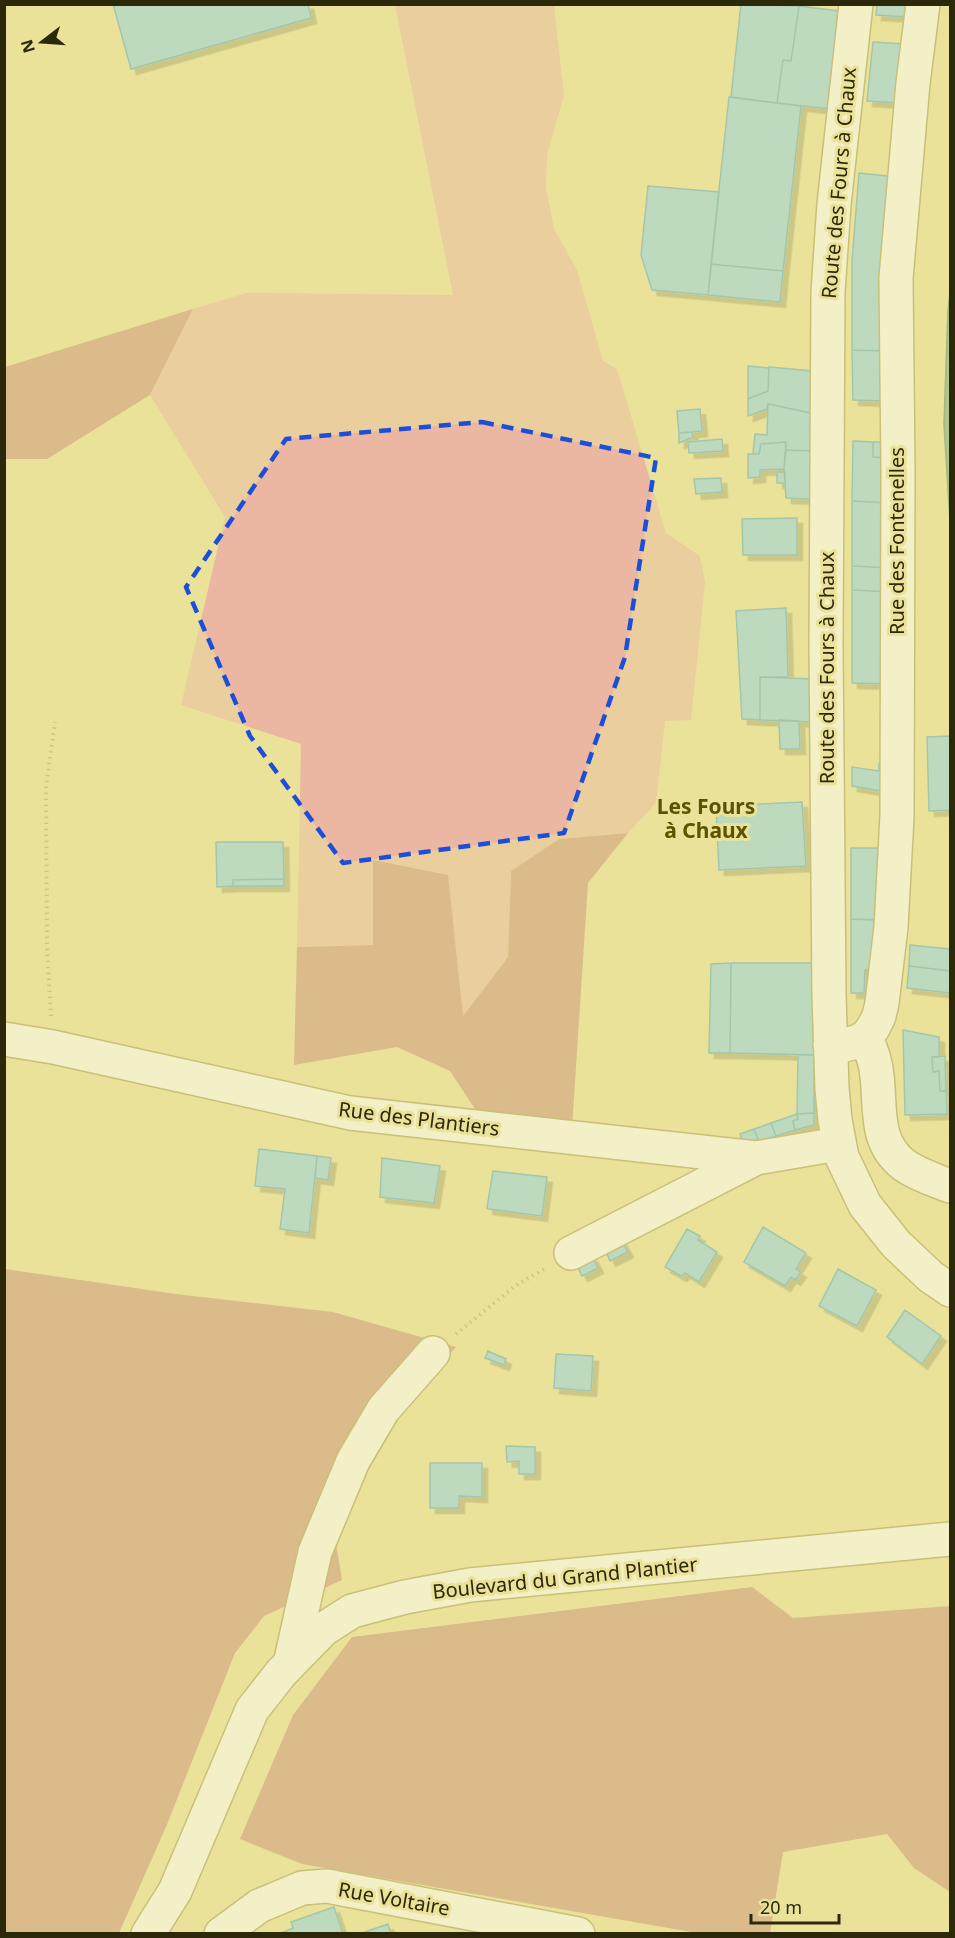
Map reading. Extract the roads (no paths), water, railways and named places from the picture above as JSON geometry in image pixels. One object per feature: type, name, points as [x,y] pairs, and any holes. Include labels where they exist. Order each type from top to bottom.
[{"type":"street","name":"Route des Fours à Chaux","points":[[856,4],[835,194],[828,292],[826,655],[832,1088],[838,1144],[855,1188],[879,1225],[912,1260],[951,1290]]},
{"type":"street","name":"Rue des Fontenelles","points":[[866,1036],[876,1022],[882,1003],[895,877],[898,471],[896,278],[913,83],[923,4]]},
{"type":"street","points":[[830,1045],[845,1045],[866,1036],[874,1055],[878,1078],[879,1121],[884,1138],[894,1155],[914,1171],[951,1186]]},
{"type":"street","name":"Rue des Plantiers","points":[[4,1039],[53,1047],[350,1113],[756,1158],[838,1144]]},
{"type":"street","points":[[572,1253],[756,1158]]},
{"type":"street","points":[[290,1664],[315,1552],[353,1461],[383,1410],[433,1353]]},
{"type":"street","name":"Boulevard du Grand Plantier","points":[[148,1934],[175,1891],[252,1710],[290,1664],[324,1629],[352,1611],[405,1597],[470,1585],[951,1539]]},
{"type":"street","name":"Rue Voltaire","points":[[220,1934],[259,1906],[302,1888],[327,1886],[437,1919],[578,1934]]},
{"type":"district","name":"Les Fours à Chaux","points":[[706,819]]}]
